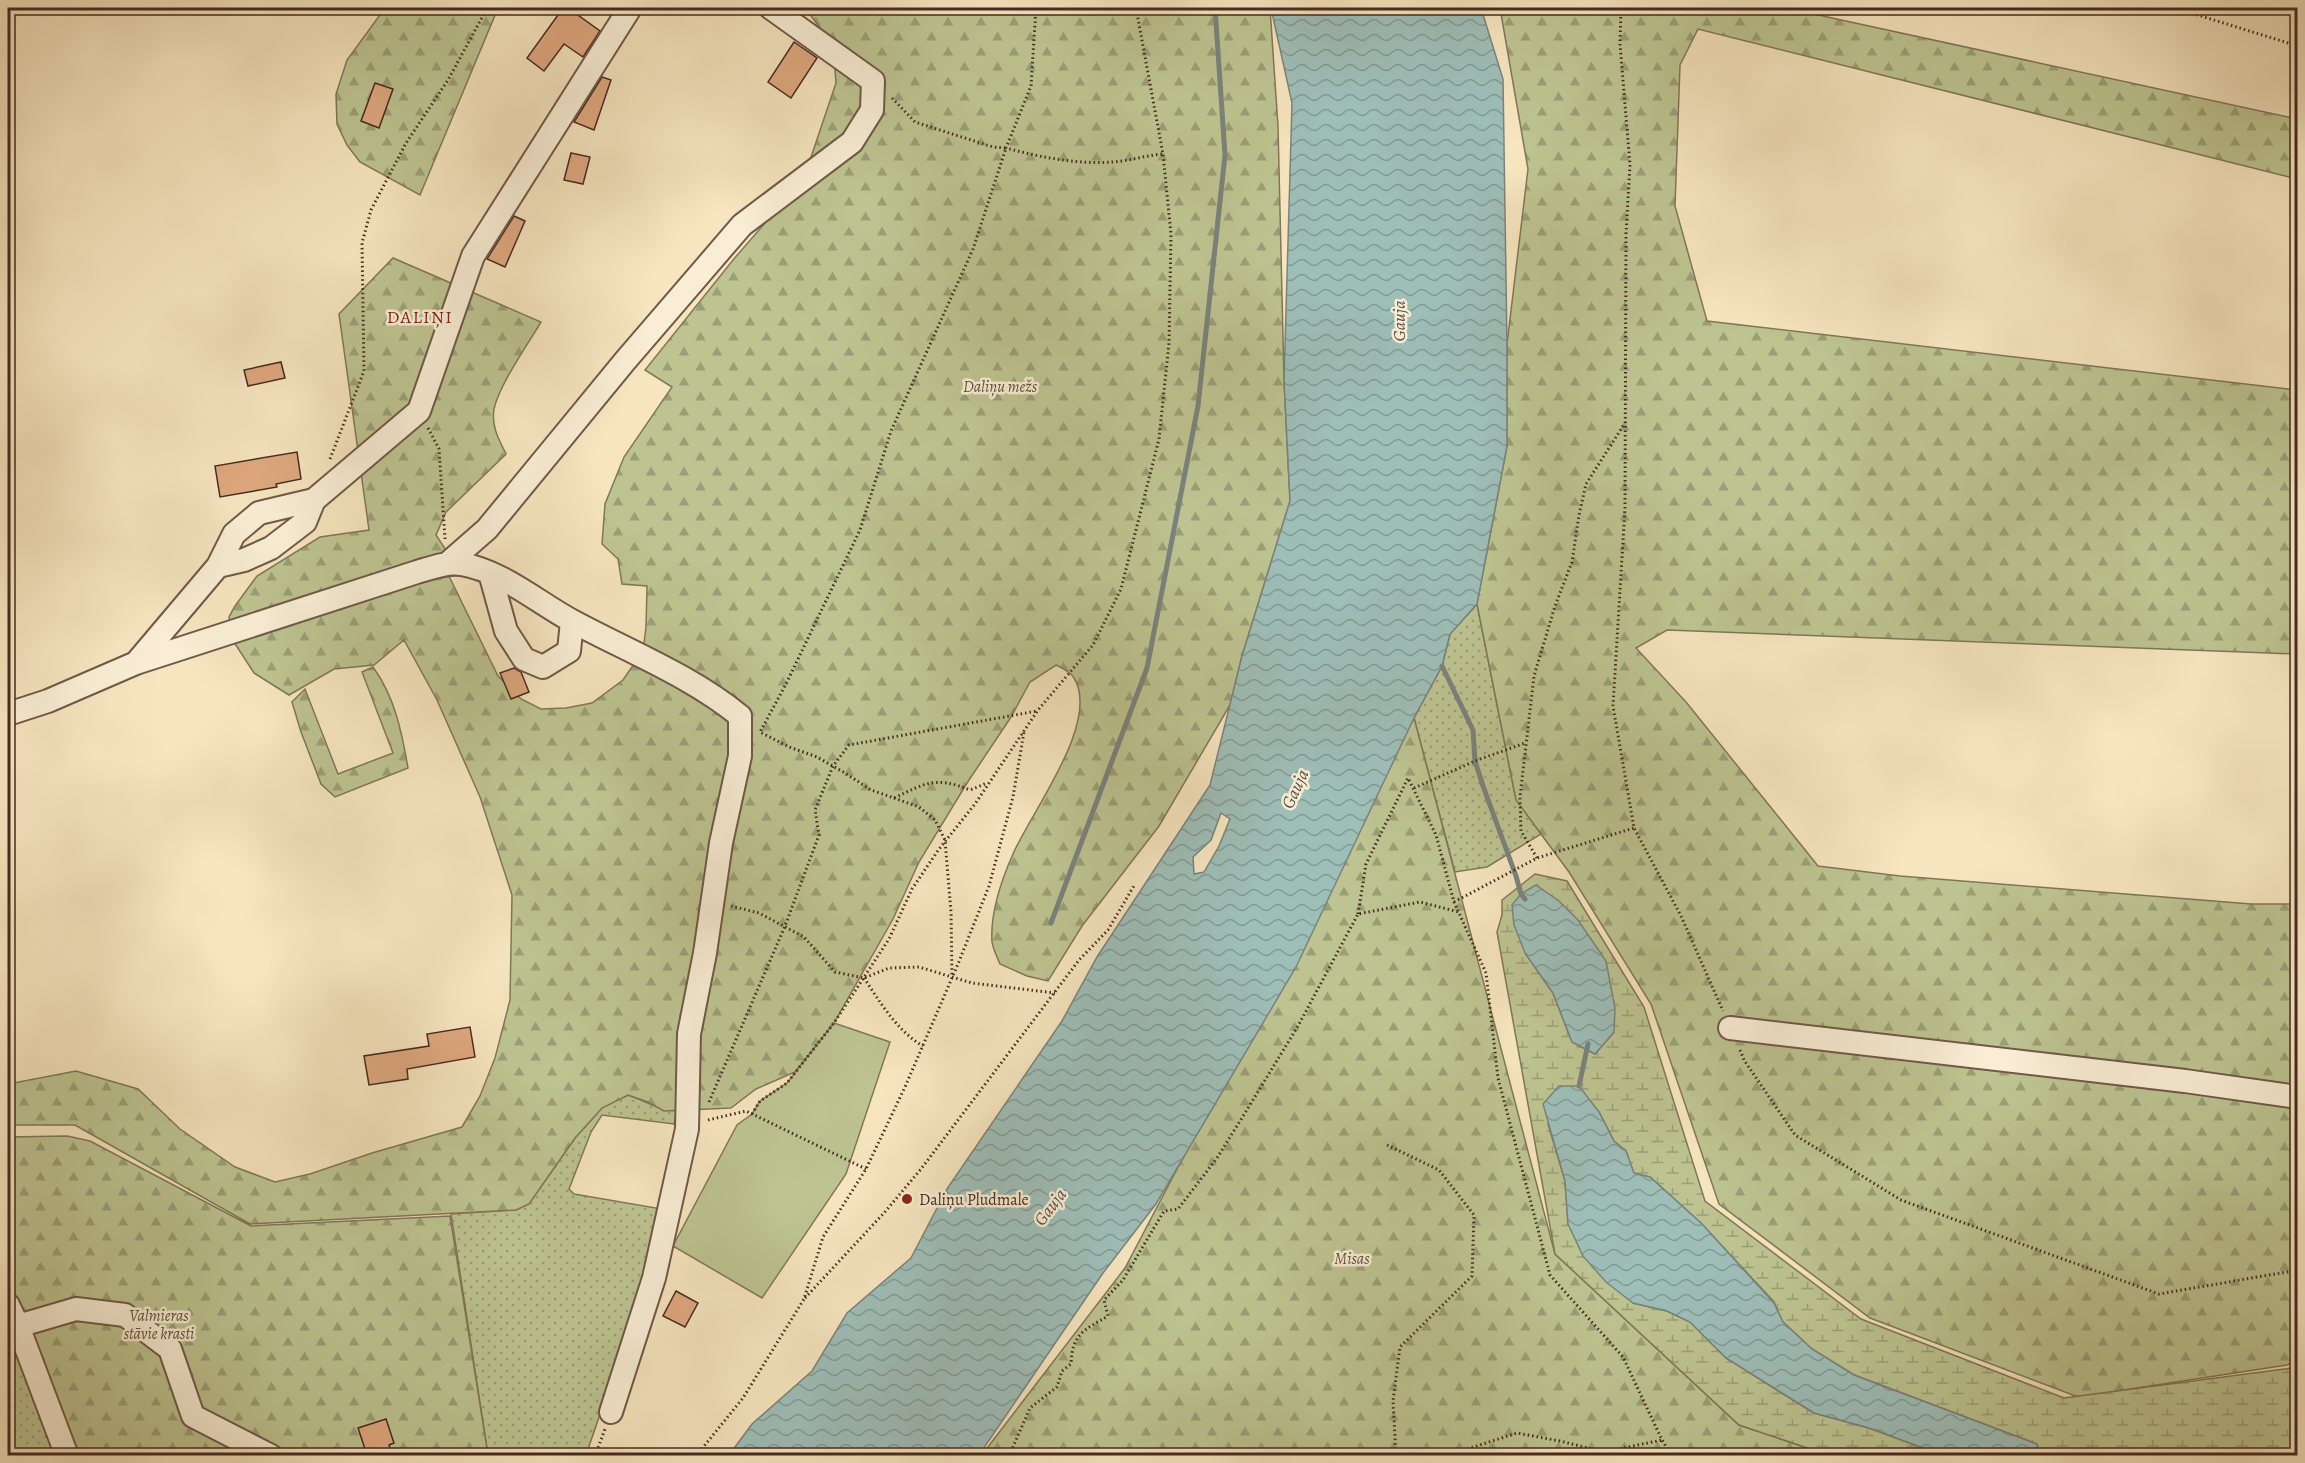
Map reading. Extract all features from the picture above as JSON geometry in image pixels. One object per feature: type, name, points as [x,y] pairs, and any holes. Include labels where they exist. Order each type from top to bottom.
[{"type":"street","points":[[136,663],[218,566],[234,534],[259,513],[314,500],[419,411],[473,256],[630,8]]},
{"type":"street","points":[[447,564],[487,529],[625,361],[742,225],[852,142],[872,110],[873,81],[771,8]]},
{"type":"street","points":[[218,566],[244,560],[271,548],[305,522],[314,500]]},
{"type":"street","points":[[8,714],[136,663],[447,564],[462,564],[490,573],[572,621],[715,696],[740,716],[740,756],[721,843],[689,1034],[687,1129],[654,1278],[611,1412]]},
{"type":"street","points":[[490,573],[507,631],[524,659],[543,667],[569,651],[572,621]]},
{"type":"street","points":[[1730,1028],[2185,1081],[2298,1097]]},
{"type":"street","points":[[8,1305],[67,1455]]},
{"type":"street","points":[[18,1326],[76,1309],[125,1315],[170,1349],[193,1416],[271,1455]]},
{"type":"path","points":[[952,977],[951,912],[945,840],[935,820],[919,807],[871,790],[816,757],[789,747],[760,732],[786,684],[860,530],[891,431],[973,249],[1006,148],[1031,86],[1036,8]]},
{"type":"path","points":[[752,1114],[760,1101],[787,1083],[834,1023],[889,939],[912,889],[945,840],[975,804],[1038,710],[1093,645],[1121,589],[1159,439],[1169,343],[1171,234],[1163,154],[1136,8]]},
{"type":"path","points":[[1621,8],[1620,44],[1630,165],[1626,233],[1625,508],[1613,706],[1634,828],[1681,916],[1744,1059],[1795,1135],[1901,1200],[2159,1294],[2298,1270]]},
{"type":"path","points":[[2175,8],[2298,46]]},
{"type":"path","points":[[327,468],[364,371],[362,243],[371,210],[406,143],[448,80],[485,12]]},
{"type":"path","points":[[873,81],[915,122],[993,147],[1059,159],[1093,162],[1121,161],[1163,154]]},
{"type":"path","points":[[419,411],[439,449],[447,564]]},
{"type":"path","points":[[1537,858],[1521,831],[1520,796],[1534,676],[1555,606],[1572,562],[1586,484],[1626,422]]},
{"type":"path","points":[[709,1102],[785,926],[819,835],[815,810],[833,766],[849,745],[1038,710]]},
{"type":"path","points":[[804,1299],[823,1237],[866,1169],[923,1046],[988,886],[1013,796],[1024,730]]},
{"type":"path","points":[[1414,788],[1475,761],[1525,743]]},
{"type":"path","points":[[1009,1455],[1030,1408],[1057,1387],[1062,1371],[1071,1364],[1072,1348],[1081,1332],[1108,1316],[1104,1300],[1123,1280],[1164,1211],[1178,1209],[1217,1158],[1298,1026],[1358,914],[1366,864],[1408,778],[1436,835],[1454,902],[1486,973],[1498,1077],[1550,1275],[1623,1357],[1662,1440],[1672,1455]]},
{"type":"path","points":[[894,798],[934,781],[952,783],[970,790],[988,782]]},
{"type":"path","points":[[1454,902],[1537,858],[1634,828]]},
{"type":"path","points":[[696,1455],[743,1398],[804,1299],[884,1213],[921,1169],[1078,960],[1108,930],[1135,884]]},
{"type":"path","points":[[712,901],[759,913],[785,926],[804,937],[835,972],[864,978],[890,968],[919,967],[972,983],[1055,993]]},
{"type":"path","points":[[1358,914],[1420,902],[1459,912]]},
{"type":"path","points":[[864,978],[885,1010],[910,1039],[923,1046]]},
{"type":"path","points":[[687,1129],[714,1118],[746,1111],[866,1169]]},
{"type":"path","points":[[1387,1145],[1439,1170],[1474,1215],[1472,1276],[1400,1347],[1394,1401],[1396,1455]]},
{"type":"path","points":[[596,1455],[611,1412]]},
{"type":"path","points":[[1446,1455],[1517,1433],[1604,1452],[1662,1440]]},
{"type":"green space","points":[[385,8],[498,8],[420,195],[360,162],[347,145],[337,124],[336,94],[347,60]]},
{"type":"green space","name":"Daliņu mežs","points":[[805,8],[1270,8],[1278,126],[1284,381],[1290,501],[1242,656],[1230,705],[1159,826],[1082,926],[1048,981],[1027,976],[1000,964],[993,945],[992,931],[1001,886],[1013,854],[1060,767],[1078,718],[1080,696],[1074,678],[1069,672],[1056,665],[1030,682],[1011,717],[919,862],[893,919],[834,1023],[795,1072],[756,1089],[731,1108],[664,1111],[628,1095],[602,1108],[575,1138],[529,1204],[516,1210],[250,1224],[75,1125],[8,1125],[8,1084],[76,1071],[138,1089],[180,1129],[235,1167],[275,1182],[310,1174],[462,1127],[480,1096],[495,1058],[510,1000],[512,895],[480,797],[437,700],[404,640],[374,665],[334,669],[289,695],[254,673],[230,636],[232,635],[229,617],[257,576],[320,537],[369,530],[339,314],[393,258],[541,322],[508,377],[494,409],[495,427],[506,454],[446,512],[436,535],[455,564],[445,568],[498,676],[521,699],[541,709],[566,708],[592,703],[623,680],[643,651],[647,586],[622,584],[618,559],[602,544],[605,504],[624,457],[672,387],[645,370],[733,260],[804,178],[836,83],[833,45]]},
{"type":"green space","points":[[1500,8],[1786,8],[2297,119],[2297,179],[1698,29],[1680,65],[1675,206],[1707,321],[2297,390],[2297,654],[1667,630],[1636,648],[1686,702],[1818,866],[1900,876],[2251,904],[2297,904],[2297,1360],[2287,1365],[2078,1397],[1870,1318],[1719,1204],[1651,1004],[1569,872],[1516,800],[1477,604],[1507,446],[1507,344],[1528,169]]},
{"type":"green space","points":[[1477,604],[1515,795],[1541,834],[1487,867],[1455,872],[1414,718],[1442,666],[1450,634]]},
{"type":"green space","points":[[373,667],[392,703],[408,768],[335,797],[321,784],[292,702],[305,689],[338,774],[393,753],[362,672]]},
{"type":"green space","name":"Misas","points":[[1414,718],[1555,1254],[1739,1425],[1828,1455],[981,1456],[1125,1268]]},
{"type":"green space","points":[[1535,874],[1567,881],[1644,1007],[1705,1201],[1861,1319],[2064,1398],[2291,1368],[2297,1365],[2297,1455],[2039,1455],[2037,1444],[1854,1375],[1812,1349],[1782,1321],[1774,1302],[1701,1223],[1650,1177],[1634,1174],[1626,1151],[1614,1141],[1599,1112],[1548,1124],[1565,1181],[1568,1224],[1633,1303],[1667,1311],[1690,1322],[1726,1358],[1814,1413],[1869,1428],[1942,1455],[1828,1455],[1739,1425],[1555,1254],[1497,932],[1502,915],[1502,900]],"holes":[[[1525,953],[1614,1032],[1595,1054],[1572,1042],[1553,993]]]},
{"type":"green space","points":[[834,1023],[890,1042],[846,1174],[762,1298],[673,1246],[737,1125],[752,1114],[760,1101],[787,1083]]},
{"type":"green space","points":[[628,1095],[659,1108],[678,1111],[674,1124],[602,1115],[591,1132],[569,1189],[574,1194],[662,1209],[646,1281],[586,1455],[488,1455],[451,1214],[516,1210],[529,1204],[575,1138],[603,1107]]},
{"type":"green space","name":"Valmieras stāvie krasti","points":[[67,1136],[90,1141],[251,1226],[450,1216],[488,1455],[67,1455],[8,1305],[8,1137]]},
{"type":"green space","points":[[8,1305],[67,1455],[8,1455]]},
{"type":"water","name":"Gauja","points":[[1271,8],[1481,8],[1503,79],[1507,446],[1477,604],[1450,634],[1442,666],[1414,718],[1296,967],[1156,1204],[1103,1273],[979,1455],[729,1455],[752,1424],[812,1371],[847,1313],[911,1258],[947,1189],[1062,1021],[1097,957],[1210,785],[1242,656],[1290,501],[1284,381],[1292,103]],"holes":[[[1221,813],[1230,819],[1219,846],[1204,872],[1194,874],[1193,857],[1211,840]]]},
{"type":"water","points":[[1536,885],[1559,901],[1578,920],[1606,961],[1615,1008],[1614,1032],[1595,1054],[1572,1042],[1553,993],[1525,953],[1514,925],[1512,905],[1521,894]]},
{"type":"water","points":[[1559,1086],[1579,1086],[1599,1112],[1614,1141],[1626,1151],[1634,1173],[1650,1177],[1701,1223],[1774,1303],[1783,1322],[1812,1349],[1854,1375],[2037,1444],[2039,1455],[1942,1455],[1869,1428],[1814,1413],[1726,1358],[1690,1322],[1667,1311],[1633,1303],[1606,1282],[1583,1256],[1568,1224],[1565,1181],[1543,1104]]},
{"type":"building","points":[[563,8],[568,8],[600,31],[583,57],[564,44],[544,71],[527,58]]},
{"type":"building","points":[[794,42],[817,58],[791,98],[768,82]]},
{"type":"building","points":[[602,77],[611,80],[594,130],[574,122]]},
{"type":"building","points":[[375,83],[393,89],[379,128],[361,121]]},
{"type":"building","points":[[571,153],[590,157],[583,184],[564,180]]},
{"type":"building","points":[[514,216],[525,221],[505,267],[487,259]]},
{"type":"building","points":[[281,362],[285,378],[248,386],[244,370]]},
{"type":"building","points":[[297,452],[301,479],[276,484],[277,487],[220,497],[215,466]]},
{"type":"building","points":[[514,668],[521,672],[529,692],[511,699],[500,673]]},
{"type":"building","points":[[470,1027],[475,1057],[407,1069],[408,1079],[369,1085],[364,1056],[429,1046],[427,1034]]},
{"type":"building","points":[[676,1291],[698,1303],[685,1327],[663,1316]]},
{"type":"building","points":[[386,1419],[394,1443],[389,1445],[392,1455],[367,1455],[358,1428]]},
{"type":"waterway","points":[[1051,923],[1147,668],[1198,406],[1225,155],[1215,8]]},
{"type":"waterway","points":[[1442,666],[1473,730],[1475,761],[1521,894],[1525,899]]},
{"type":"waterway","points":[[1579,1086],[1588,1044]]},
{"type":"place","name":"Daliņu Pludmale","points":[[907,1199]]},
{"type":"district","name":"DALIŅI","points":[[420,317]]}]
